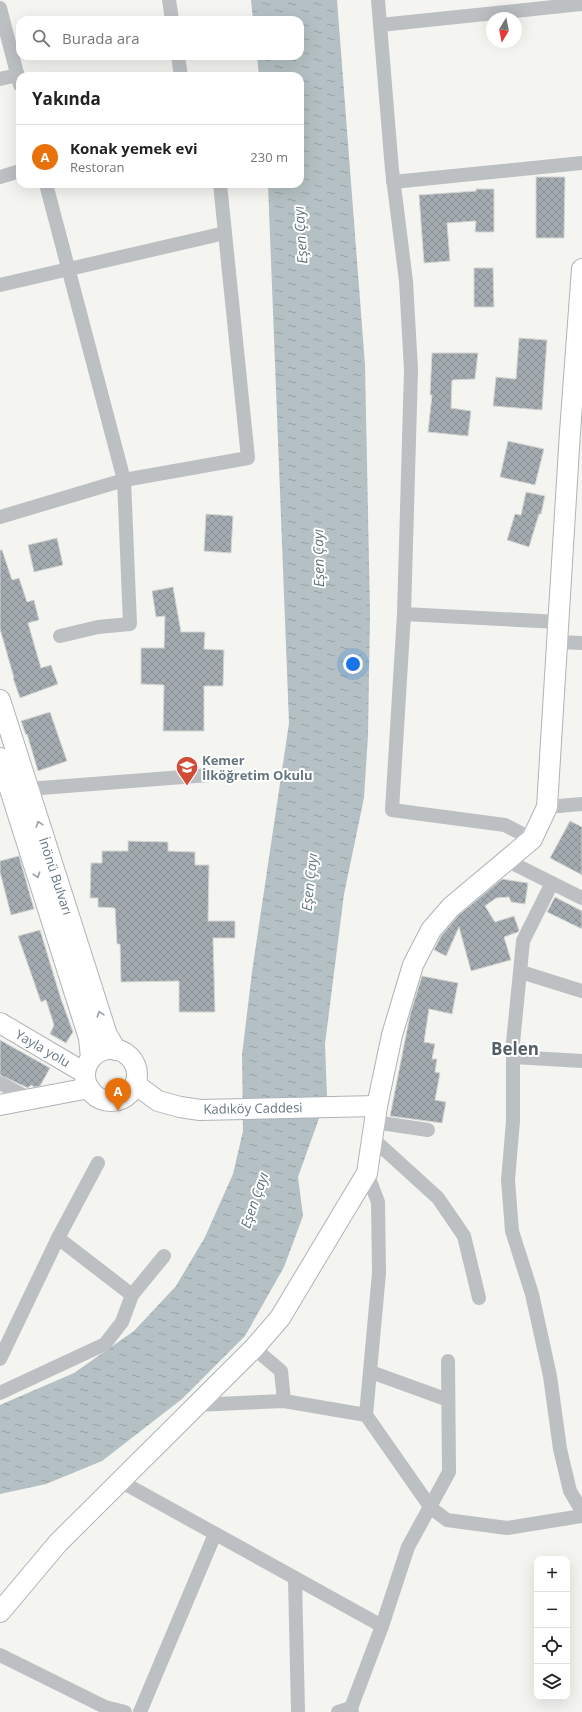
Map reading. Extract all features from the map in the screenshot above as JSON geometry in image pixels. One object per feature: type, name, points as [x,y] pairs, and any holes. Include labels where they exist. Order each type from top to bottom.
[{"type":"street","points":[[169,0],[171,16]]},
{"type":"street","points":[[378,0],[393,182],[406,281],[411,370],[404,614],[392,810],[505,825],[532,839]]},
{"type":"street","points":[[380,25],[582,4]]},
{"type":"street","points":[[0,8],[17,72]]},
{"type":"street","points":[[179,60],[180,72]]},
{"type":"street","points":[[0,79],[16,80]]},
{"type":"street","points":[[393,182],[582,163]]},
{"type":"street","points":[[0,177],[16,172]]},
{"type":"street","points":[[47,188],[124,480],[130,624],[98,627],[60,636]]},
{"type":"street","points":[[0,518],[124,480],[248,458],[220,188]]},
{"type":"street","points":[[0,285],[225,234]]},
{"type":"street","points":[[0,1612],[58,1543],[254,1348],[280,1318],[367,1173],[375,1122],[392,1035],[412,965],[431,930],[451,907],[532,839],[547,807],[558,642],[576,433],[582,269]]},
{"type":"street","points":[[404,614],[560,622]]},
{"type":"street","points":[[558,642],[582,643]]},
{"type":"street","name":"İnönü Bulvarı","points":[[0,700],[20,792],[89,1038],[88,1073]]},
{"type":"street","name":"İnönü Bulvarı","points":[[0,758],[20,792],[107,1036],[116,1050]]},
{"type":"street","points":[[20,792],[209,775]]},
{"type":"street","points":[[547,807],[582,804]]},
{"type":"street","points":[[506,860],[582,898]]},
{"type":"street","points":[[552,883],[523,941],[513,1043],[513,1121],[508,1180],[512,1231],[532,1294],[550,1376],[560,1449],[570,1491],[582,1511]]},
{"type":"street","points":[[521,972],[582,991]]},
{"type":"street","name":"Yayla yolu","points":[[0,1023],[88,1073]]},
{"type":"street","points":[[0,1105],[30,1099],[88,1073],[98,1052],[107,1050],[116,1050],[124,1053],[133,1062],[137,1075],[136,1084],[131,1092],[124,1097],[116,1101],[108,1101],[100,1099],[88,1073]]},
{"type":"street","points":[[514,1057],[582,1061]]},
{"type":"street","points":[[0,1083],[30,1099]]},
{"type":"street","name":"Kadıköy Caddesi","points":[[136,1084],[158,1101],[180,1107],[200,1110],[342,1106],[375,1122]]},
{"type":"street","points":[[375,1122],[428,1130]]},
{"type":"street","points":[[375,1122],[438,1198],[464,1236],[479,1298]]},
{"type":"street","points":[[0,1357],[58,1238],[98,1163]]},
{"type":"street","points":[[367,1173],[378,1202],[379,1273],[366,1414],[431,1508],[447,1520],[507,1528],[582,1516]]},
{"type":"street","points":[[58,1238],[132,1295]]},
{"type":"street","points":[[0,1393],[105,1344],[122,1322],[132,1295],[164,1256]]},
{"type":"street","points":[[254,1348],[281,1371],[284,1401]]},
{"type":"street","points":[[347,1711],[382,1626],[408,1547],[431,1508],[449,1472],[448,1361]]},
{"type":"street","points":[[371,1372],[448,1400]]},
{"type":"street","points":[[196,1406],[284,1401],[366,1414]]},
{"type":"street","points":[[120,1481],[382,1626]]},
{"type":"street","points":[[140,1712],[215,1534]]},
{"type":"street","points":[[296,1578],[298,1712]]},
{"type":"street","points":[[0,1655],[105,1707],[125,1712]]},
{"type":"water","name":"Eşen Çayı","points":[[251,0],[337,0],[365,365],[370,613],[368,735],[364,798],[344,894],[325,1044],[327,1096],[298,1177],[303,1216],[284,1267],[245,1336],[182,1399],[102,1461],[46,1484],[0,1494],[0,1405],[74,1373],[134,1331],[176,1286],[205,1237],[233,1174],[243,1131],[242,1055],[252,972],[289,723],[268,188],[304,188],[304,72],[259,72],[257,60],[304,60],[304,16],[253,16]]},
{"type":"building","points":[[536,177],[565,177],[564,238],[536,238]]},
{"type":"building","points":[[476,189],[494,189],[494,232],[475,232],[476,221],[447,223],[450,261],[424,263],[419,195],[476,191]]},
{"type":"building","points":[[474,268],[493,268],[494,307],[474,307]]},
{"type":"building","points":[[519,338],[547,340],[542,410],[493,406],[496,377],[516,379]]},
{"type":"building","points":[[432,353],[478,353],[475,379],[452,380],[451,408],[471,411],[468,436],[428,432],[432,395],[430,395]]},
{"type":"building","points":[[508,441],[544,449],[535,485],[500,477]]},
{"type":"building","points":[[526,492],[545,496],[541,514],[539,514],[529,547],[507,540],[515,514],[521,515]]},
{"type":"building","points":[[206,514],[233,516],[231,553],[204,551]]},
{"type":"building","points":[[57,538],[63,565],[34,572],[28,545]]},
{"type":"building","points":[[0,550],[2,550],[12,580],[19,578],[27,602],[34,600],[39,620],[28,623],[41,668],[51,665],[58,684],[20,698],[0,629]]},
{"type":"building","points":[[173,587],[181,632],[205,632],[204,649],[224,650],[223,686],[204,686],[204,731],[163,731],[164,685],[141,684],[141,648],[164,648],[165,616],[156,617],[152,591]]},
{"type":"building","points":[[50,712],[67,761],[38,771],[27,734],[26,735],[21,721]]},
{"type":"building","points":[[570,821],[582,827],[582,875],[550,858]]},
{"type":"building","points":[[128,841],[168,842],[168,851],[195,852],[195,865],[209,865],[208,921],[235,921],[235,938],[213,938],[215,1012],[179,1012],[179,981],[121,982],[120,944],[117,944],[115,908],[98,907],[98,898],[90,898],[91,863],[102,863],[102,851],[128,851]]},
{"type":"building","points":[[19,856],[34,909],[11,915],[0,872],[0,861]]},
{"type":"building","points":[[502,879],[528,883],[525,904],[511,902],[509,897],[496,898],[485,906],[495,922],[514,916],[519,930],[518,932],[504,937],[511,960],[471,971],[459,927],[446,956],[434,950],[441,936],[459,915]]},
{"type":"building","points":[[555,897],[582,911],[582,929],[547,912]]},
{"type":"building","points":[[40,930],[61,999],[73,1032],[66,1043],[50,1034],[54,1025],[46,1000],[41,1002],[18,936]]},
{"type":"building","points":[[422,976],[458,983],[452,1014],[429,1009],[424,1042],[435,1044],[432,1059],[437,1059],[435,1072],[440,1073],[435,1100],[446,1102],[442,1123],[390,1116],[410,1015]]},
{"type":"building","points":[[0,1040],[50,1068],[40,1086],[34,1087],[31,1085],[28,1088],[0,1075]]},
{"type":"place","name":"Kemer İlköğretim Okulu","points":[[187,786]]},
{"type":"place","name":"Konak yemek evi","points":[[118,1111]]},
{"type":"district","name":"Belen","points":[[515,1048]]}]
